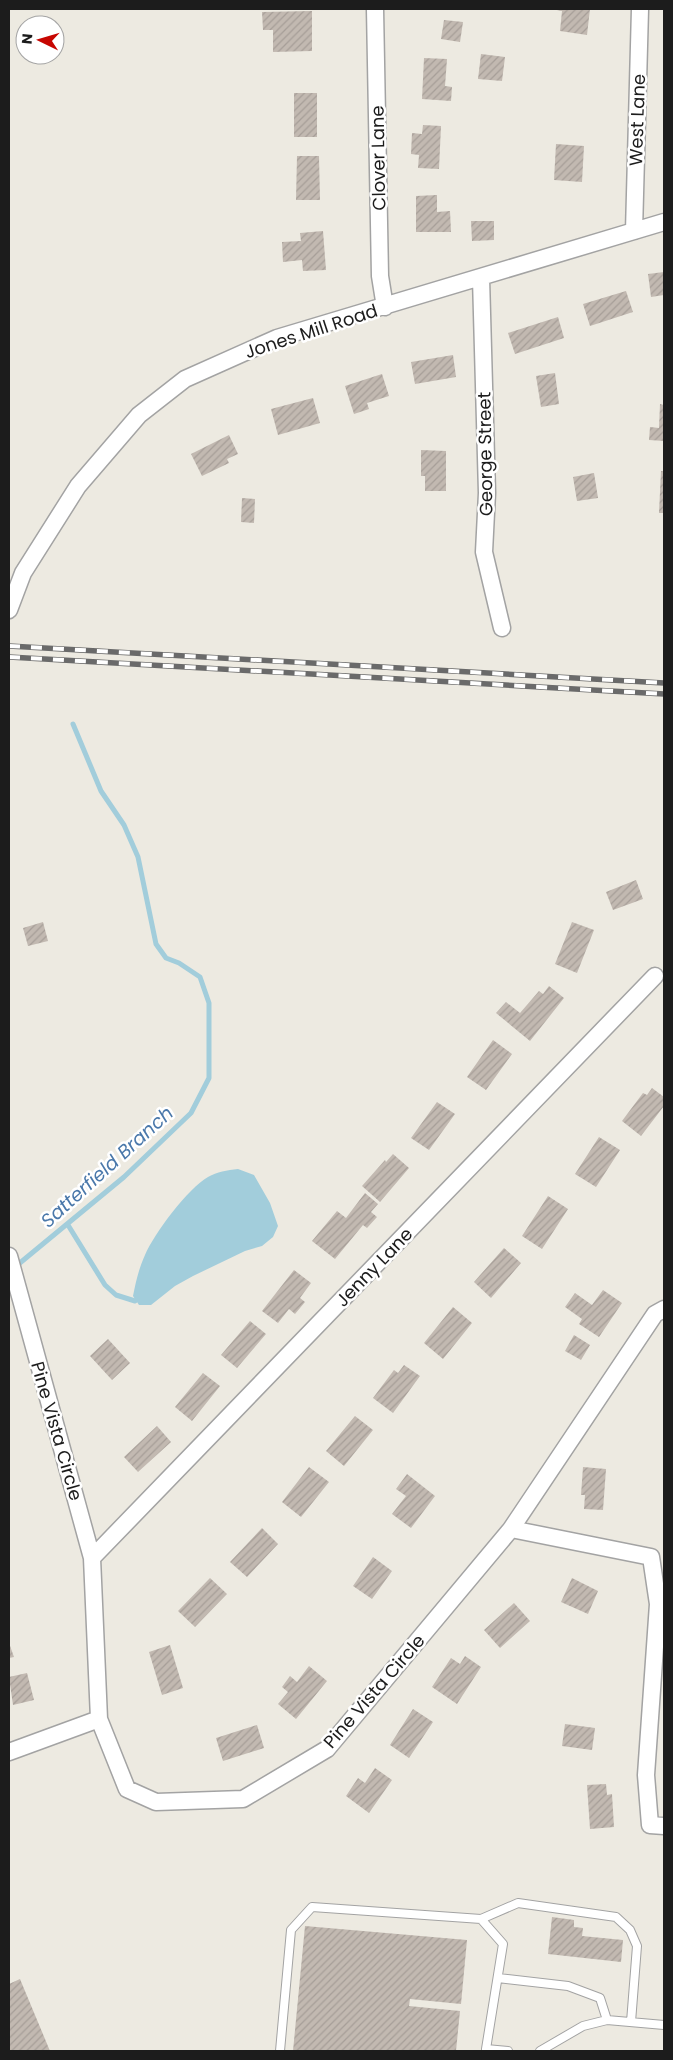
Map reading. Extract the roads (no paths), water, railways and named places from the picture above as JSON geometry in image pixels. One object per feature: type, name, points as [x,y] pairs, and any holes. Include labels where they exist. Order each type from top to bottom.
[{"type":"street","name":"Clover Lane","points":[[375,9],[380,276],[385,306]]},
{"type":"street","name":"West Lane","points":[[634,231],[640,9]]},
{"type":"street","name":"Jones Mill Road","points":[[9,610],[23,573],[78,486],[139,415],[196,373],[268,342],[664,222]]},
{"type":"street","name":"George Street","points":[[482,278],[487,493],[484,552],[502,628]]},
{"type":"street","name":"Jenny Lane","points":[[92,1558],[655,976]]},
{"type":"street","name":"Pine Vista Circle","points":[[9,1256],[92,1558],[99,1719],[127,1789],[156,1802],[243,1799],[327,1749],[511,1529],[655,1314],[664,1309]]},
{"type":"street","points":[[511,1529],[651,1557],[658,1604],[646,1775],[650,1825],[664,1826]]},
{"type":"street","points":[[9,1752],[99,1719]]},
{"type":"lane","points":[[280,2051],[291,1930],[312,1907],[481,1919],[518,1903],[616,1917],[630,1930],[637,1946],[631,2022]]},
{"type":"lane","points":[[481,1919],[503,1944],[486,2050],[508,2051]]},
{"type":"lane","points":[[498,1978],[568,1986],[600,1998],[607,2020]]},
{"type":"lane","points":[[540,2051],[583,2026],[607,2020],[664,2024]]},
{"type":"water","points":[[238,1169],[254,1175],[270,1203],[278,1226],[273,1237],[262,1246],[245,1251],[175,1286],[151,1305],[139,1305],[133,1296],[139,1270],[149,1246],[164,1224],[191,1191],[208,1177]]},
{"type":"waterway","name":"Satterfield Branch","points":[[15,1267],[124,1177],[191,1113],[209,1078],[209,1003],[200,977],[179,963],[166,958],[156,944],[138,857],[124,825],[101,791],[73,724]]},
{"type":"waterway","points":[[68,1225],[105,1285],[116,1295],[135,1301]]},
{"type":"railway","points":[[9,646],[664,683]]},
{"type":"railway","points":[[9,657],[664,694]]}]
